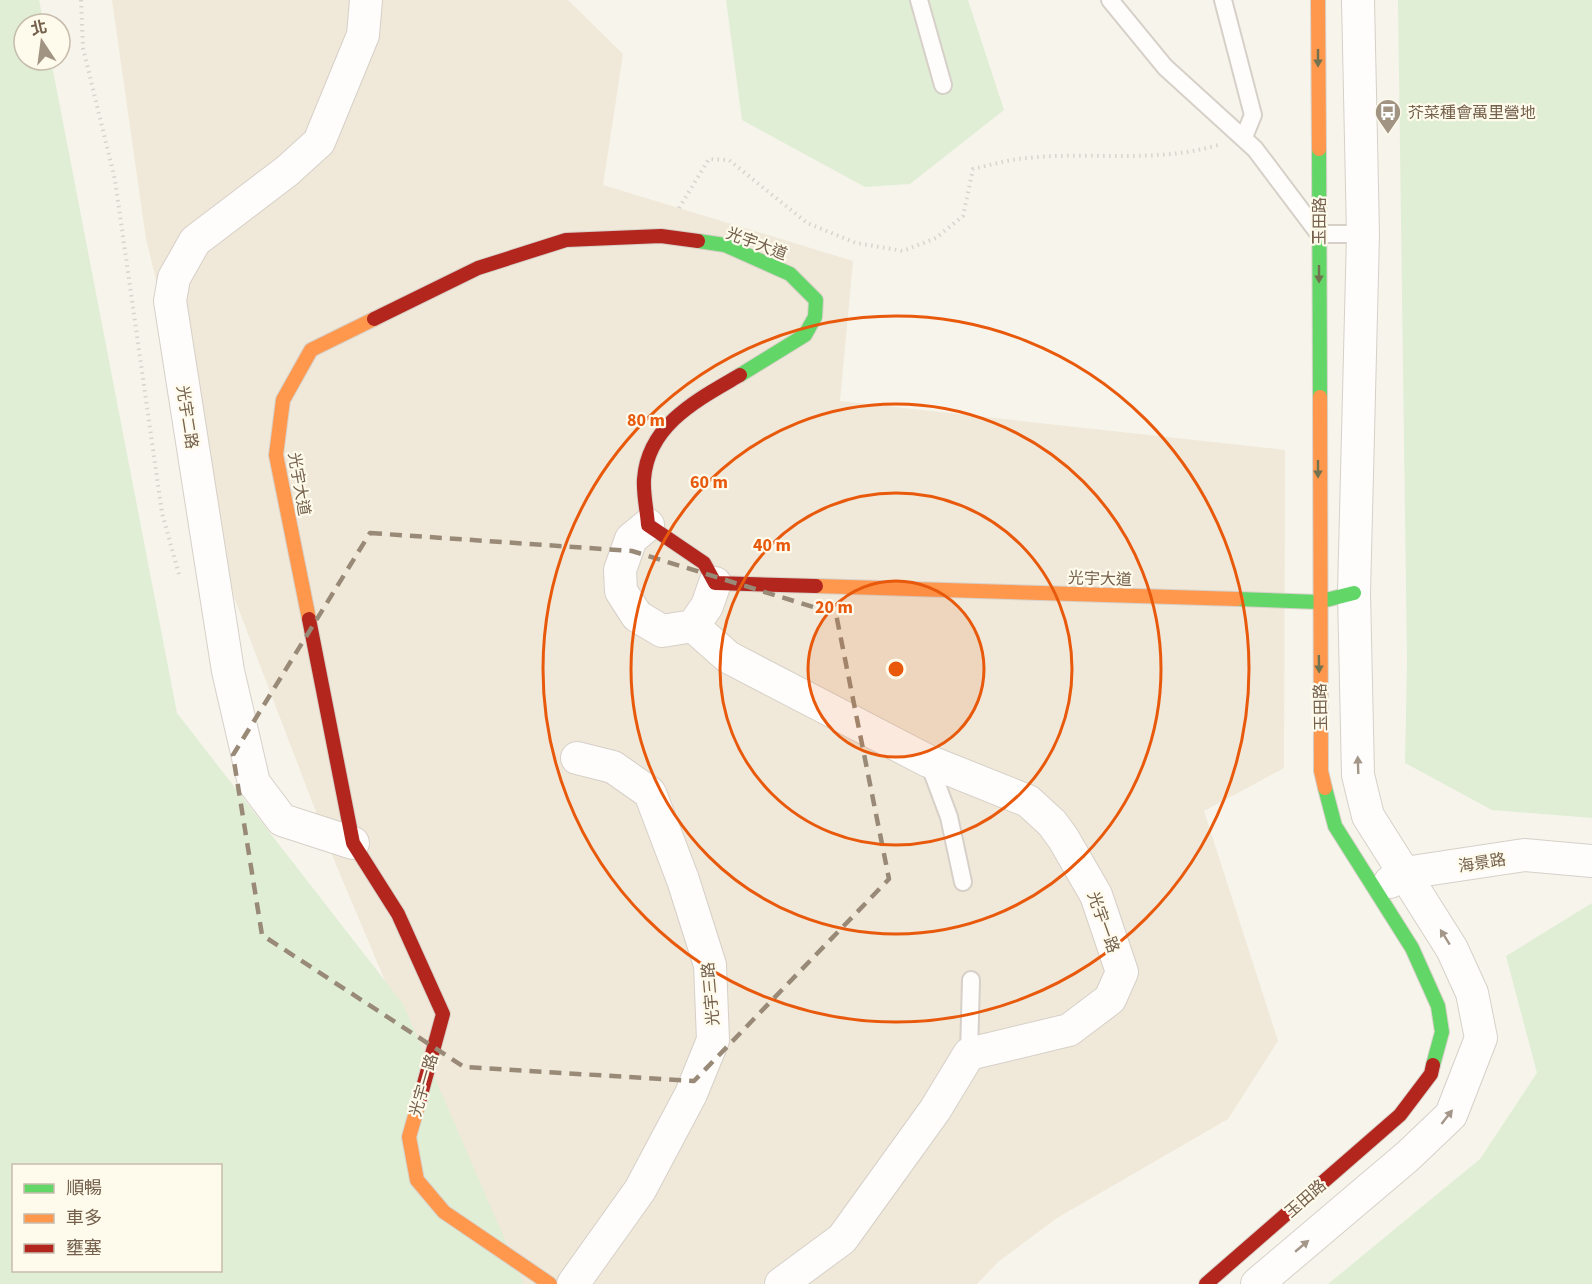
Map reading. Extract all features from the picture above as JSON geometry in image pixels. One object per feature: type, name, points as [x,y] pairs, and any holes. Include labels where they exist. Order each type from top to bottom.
[{"type":"street","name":"光宇二路","points":[[353,843],[282,820],[254,783],[228,671],[170,301],[174,278],[195,241],[286,171],[319,142],[363,35],[366,0]]},
{"type":"street","name":"玉田路","points":[[1206,1284],[1400,1115],[1431,1074],[1442,1032],[1438,1006],[1412,948],[1335,826],[1321,771],[1318,602],[1318,0]]},
{"type":"street","points":[[1257,1284],[1408,1156],[1451,1115],[1481,1038],[1472,993],[1452,949],[1368,816],[1358,775],[1354,593],[1363,234],[1358,0]]},
{"type":"street","name":"光宇大道","points":[[353,843],[276,455],[283,400],[311,350],[478,268],[566,240],[661,236],[725,245],[790,274],[816,300],[815,318],[805,335],[679,412],[655,443],[644,478],[644,503],[648,525]]},
{"type":"street","points":[[648,525],[704,563],[715,583],[706,606],[693,626],[662,631],[637,616],[621,591],[620,570],[631,538],[648,525]]},
{"type":"street","name":"光宇大道","points":[[715,583],[1318,602],[1354,593]]},
{"type":"street","name":"光宇一路","points":[[693,626],[728,657],[928,761],[1028,801],[1052,823],[1096,895],[1122,972],[1110,999],[1069,1030],[969,1054]]},
{"type":"street","name":"光宇三路","points":[[573,1284],[640,1190],[691,1094],[714,1040],[710,965],[683,880],[650,793],[613,767],[577,758]]},
{"type":"street","name":"光宇一路","points":[[353,843],[398,914],[443,1014],[409,1137],[417,1180],[444,1212],[550,1284]]},
{"type":"street","name":"海景路","points":[[1376,890],[1405,873],[1524,855],[1592,861]]},
{"type":"street","points":[[782,1284],[842,1239],[935,1110],[969,1054]]},
{"type":"lane","points":[[919,0],[943,85]]},
{"type":"lane","points":[[1110,0],[1165,67],[1244,137],[1319,234],[1363,234]]},
{"type":"lane","points":[[1223,0],[1253,115],[1244,137]]},
{"type":"lane","points":[[928,761],[949,817],[963,882]]},
{"type":"lane","points":[[969,1054],[971,980]]},
{"type":"path","points":[[81,0],[83,48],[115,180],[162,513],[181,581]]},
{"type":"path","points":[[661,236],[709,159],[729,160],[807,223],[855,243],[903,251],[936,238],[963,216],[973,169],[1028,158],[1126,158],[1199,151],[1244,137]]},
{"type":"highlighted area","points":[[370,533],[632,551],[836,614],[889,879],[694,1081],[464,1067],[262,935],[233,755]]},
{"type":"shaded area","points":[[112,0],[568,0],[623,54],[603,185],[853,261],[840,401],[1285,450],[1284,768],[1204,811],[1278,1041],[1228,1119],[1057,1218],[998,1262],[977,1284],[429,1284],[397,1009],[337,867],[234,597],[146,239]]},
{"type":"green space","points":[[0,0],[39,0],[42,12],[12,12],[12,72],[53,72],[177,713],[403,1004],[524,1284],[0,1284]]},
{"type":"green space","points":[[726,0],[968,0],[1004,110],[910,184],[865,187],[742,120]]},
{"type":"green space","points":[[1398,0],[1592,0],[1592,818],[1492,810],[1405,763],[1407,662]]},
{"type":"green space","points":[[1592,903],[1592,1284],[1328,1284],[1480,1159],[1537,1073],[1506,956]]},
{"type":"traffic: fast","points":[[1319,149],[1320,397]]},
{"type":"traffic: fast","points":[[698,241],[725,245],[790,274],[816,300],[815,317],[805,335],[740,375]]},
{"type":"traffic: fast","points":[[1237,599],[1318,602],[1354,593]]},
{"type":"traffic: fast","points":[[1325,788],[1335,826],[1412,948],[1438,1006],[1442,1032],[1433,1065]]},
{"type":"traffic: slow","points":[[1318,0],[1319,149]]},
{"type":"traffic: slow","points":[[309,619],[276,455],[283,400],[311,350],[374,319]]},
{"type":"traffic: slow","points":[[1320,397],[1321,771],[1325,788]]},
{"type":"traffic: slow","points":[[816,586],[1237,599]]},
{"type":"traffic: slow","points":[[419,1102],[409,1137],[417,1180],[444,1212],[550,1284]]},
{"type":"traffic: jam","points":[[374,319],[478,268],[566,240],[661,236],[698,241]]},
{"type":"traffic: jam","points":[[740,375],[678,415],[655,443],[644,479],[648,525],[704,563],[715,583],[816,586]]},
{"type":"traffic: jam","points":[[309,619],[353,843],[398,914],[443,1014],[419,1102]]},
{"type":"traffic: jam","points":[[1206,1284],[1400,1115],[1431,1074],[1433,1065]]},
{"type":"place","name":"芥菜種會萬里營地","points":[[1388,135]]}]
